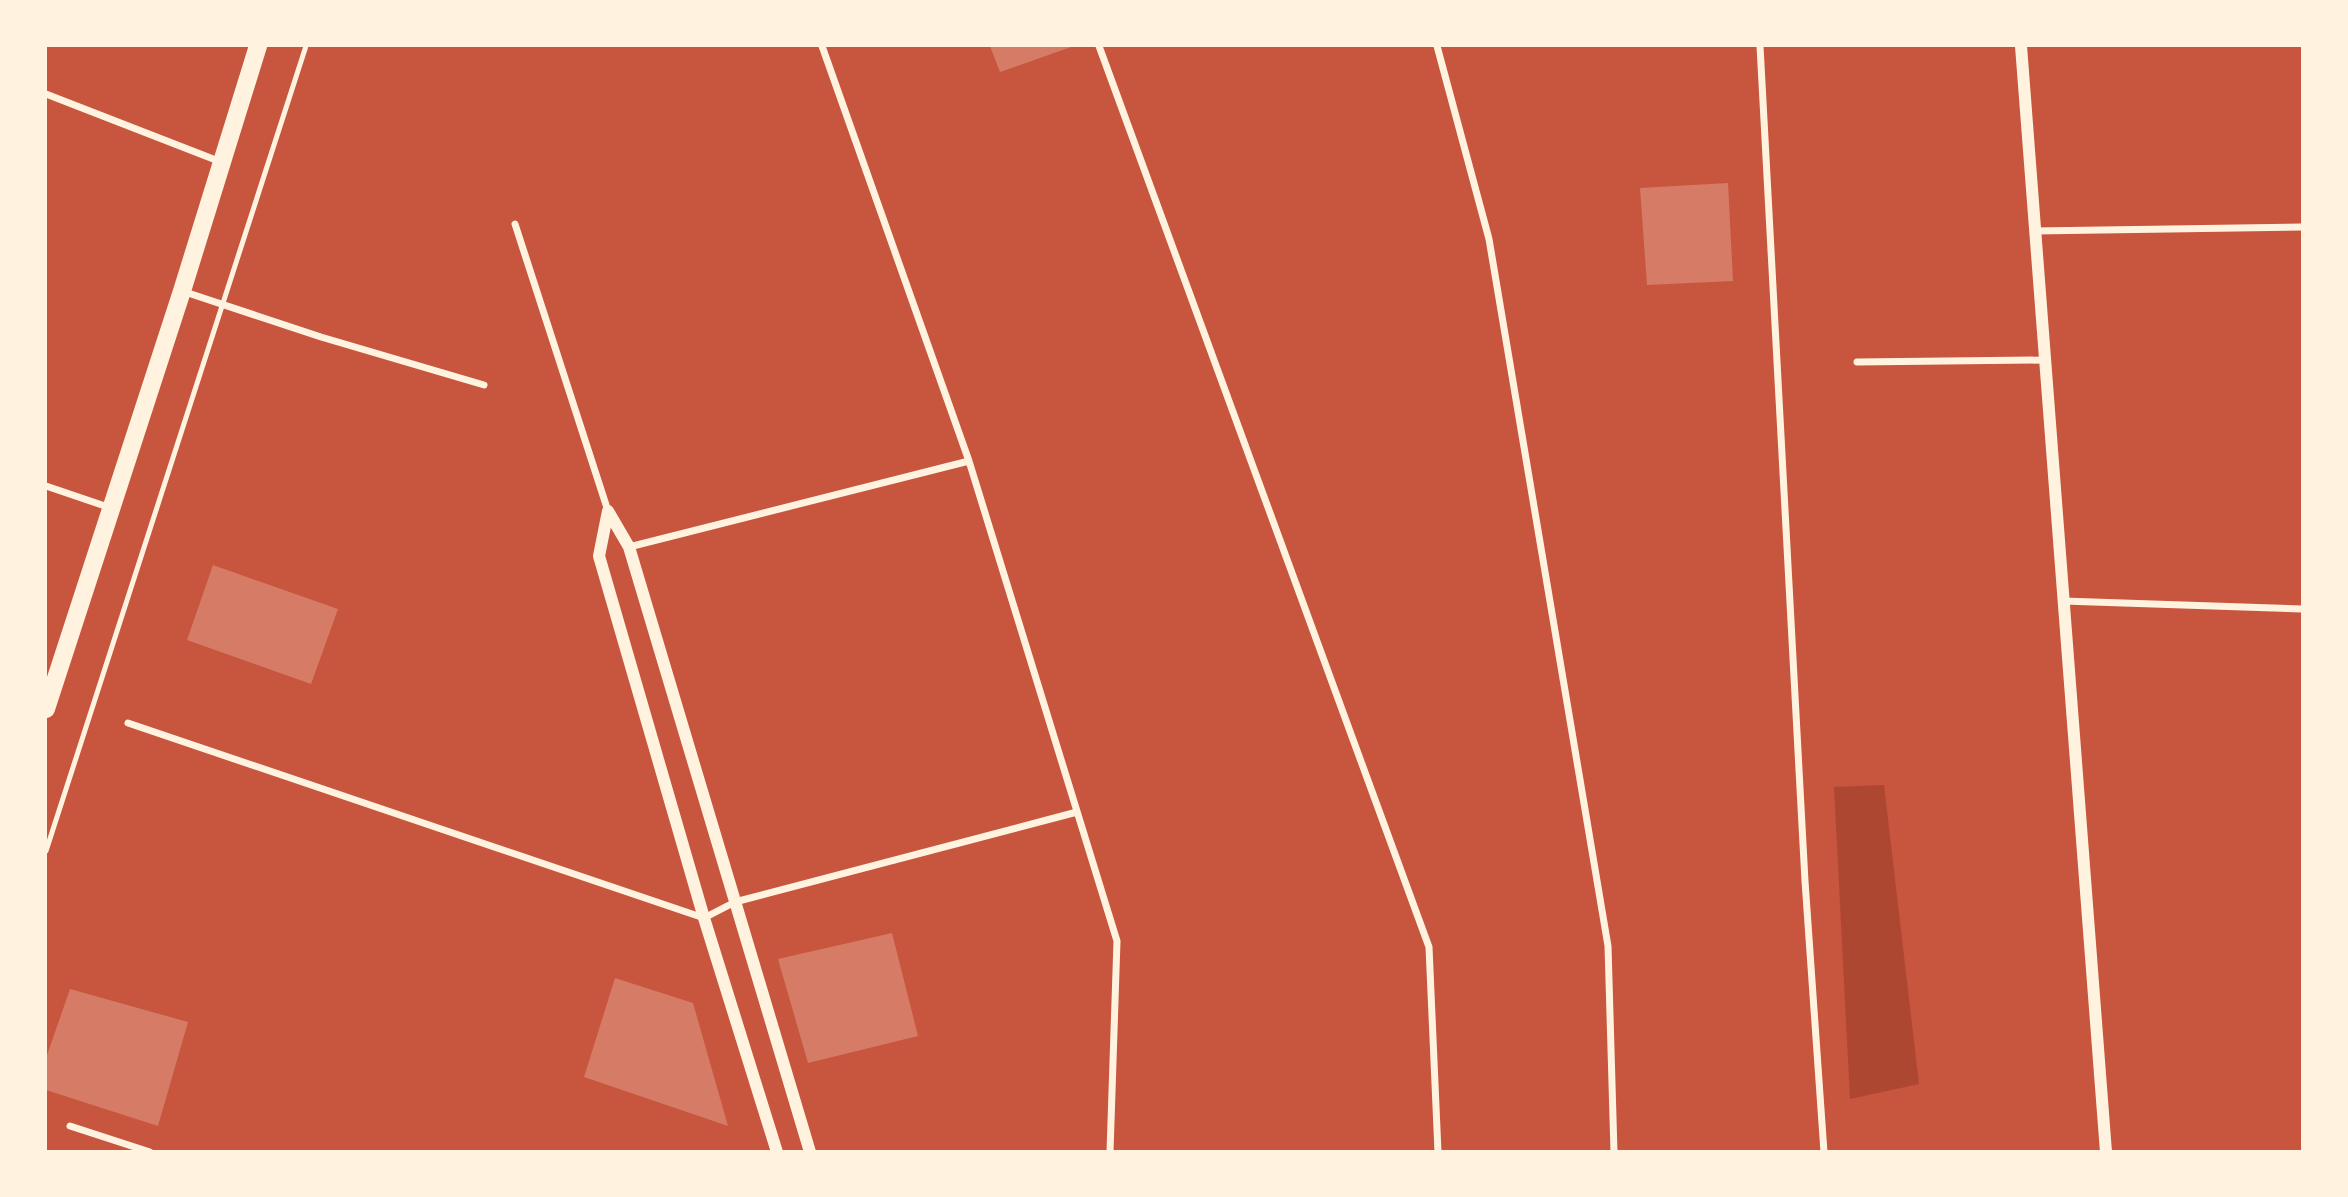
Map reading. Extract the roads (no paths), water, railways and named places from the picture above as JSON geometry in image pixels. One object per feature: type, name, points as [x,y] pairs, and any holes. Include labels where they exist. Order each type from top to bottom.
[{"type":"main road","points":[[46,709],[258,46]]},
{"type":"street","points":[[822,46],[969,461],[1117,941],[1110,1152]]},
{"type":"street","points":[[1098,46],[1429,947],[1438,1152]]},
{"type":"street","points":[[1437,46],[1489,239],[1608,946],[1614,1152]]},
{"type":"street","points":[[1760,46],[1805,881],[1824,1152]]},
{"type":"street","points":[[2021,46],[2106,1152]]},
{"type":"street","points":[[46,94],[221,162]]},
{"type":"street","points":[[515,224],[608,511],[629,547],[810,1152]]},
{"type":"street","points":[[2034,231],[2302,227]]},
{"type":"street","points":[[181,291],[484,386]]},
{"type":"street","points":[[1857,362],[2044,360]]},
{"type":"street","points":[[629,547],[969,461]]},
{"type":"street","points":[[46,486],[112,508]]},
{"type":"street","points":[[608,511],[599,556],[704,918],[777,1152]]},
{"type":"street","points":[[2062,601],[2302,609]]},
{"type":"street","points":[[128,723],[704,918],[735,902],[1077,812]]},
{"type":"street","points":[[70,1126],[150,1152]]},
{"type":"lane","points":[[46,851],[306,46]]}]
